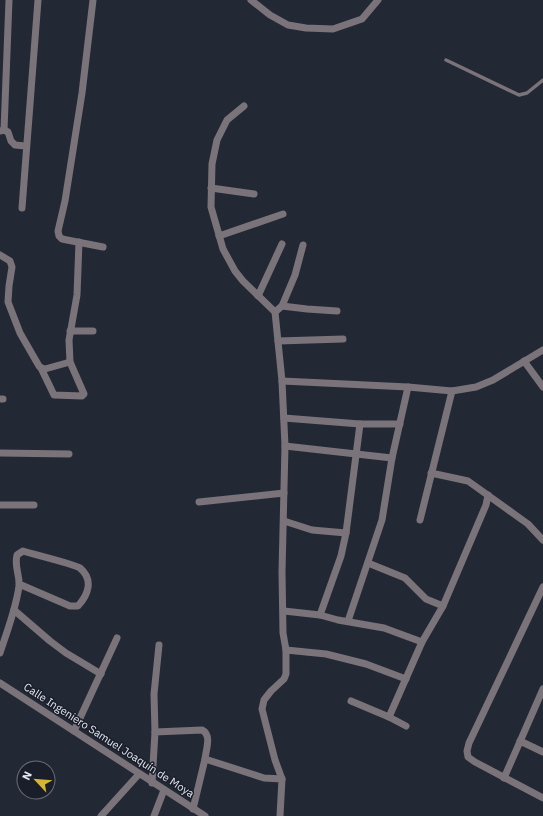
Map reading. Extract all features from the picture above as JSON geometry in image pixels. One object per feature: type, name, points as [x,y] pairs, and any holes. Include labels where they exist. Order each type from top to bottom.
[{"type":"street","points":[[9,0],[2,130],[8,132],[11,141],[15,146],[26,146]]},
{"type":"street","points":[[22,208],[38,0]]},
{"type":"street","points":[[93,0],[82,93],[58,230],[59,236],[62,238],[103,247]]},
{"type":"street","points":[[251,0],[270,15],[288,25],[306,28],[333,29],[362,19],[378,0]]},
{"type":"street","points":[[244,106],[227,120],[217,140],[212,164],[211,207],[223,248],[235,271],[274,312],[278,341],[282,381],[285,446],[282,572],[284,611],[283,633],[286,650],[286,674],[284,679],[264,700],[262,709],[275,760],[282,779],[280,816]]},
{"type":"street","points":[[211,188],[254,194]]},
{"type":"street","points":[[219,236],[283,214]]},
{"type":"street","points":[[0,255],[10,262],[12,267],[8,302],[20,333],[42,368],[54,395],[82,396],[84,392],[70,362],[68,340],[78,295],[79,242]]},
{"type":"street","points":[[258,296],[282,244]]},
{"type":"street","points":[[274,312],[282,306],[295,275],[303,244]]},
{"type":"street","points":[[282,306],[337,311]]},
{"type":"street","points":[[70,331],[93,331]]},
{"type":"street","points":[[278,341],[343,339]]},
{"type":"street","points":[[282,381],[408,387],[452,391],[476,387],[493,380],[543,350]]},
{"type":"street","points":[[524,361],[543,387]]},
{"type":"street","points":[[42,368],[45,369],[70,362]]},
{"type":"street","points":[[348,621],[382,520],[392,458],[408,387]]},
{"type":"street","points":[[420,520],[452,391]]},
{"type":"street","points":[[284,418],[360,424],[400,424]]},
{"type":"street","points":[[320,615],[341,556],[346,533],[360,424]]},
{"type":"street","points":[[285,446],[392,458]]},
{"type":"street","points":[[0,453],[69,454]]},
{"type":"street","points":[[431,473],[468,481],[528,524],[543,540]]},
{"type":"street","points":[[199,502],[284,493]]},
{"type":"street","points":[[389,717],[422,642],[443,606],[486,506],[488,495]]},
{"type":"street","points":[[0,505],[34,505]]},
{"type":"street","points":[[284,521],[312,530],[346,533]]},
{"type":"street","points":[[0,653],[14,610],[19,584],[15,563],[17,555],[23,551],[79,568],[86,576],[89,589],[84,599],[78,606],[70,606],[19,584]]},
{"type":"street","points":[[368,563],[405,578],[426,599],[443,606]]},
{"type":"street","points":[[543,587],[469,743],[467,751],[468,757],[475,762],[543,798]]},
{"type":"street","points":[[14,610],[66,653],[101,674]]},
{"type":"street","points":[[284,611],[320,615],[384,628],[422,642]]},
{"type":"street","points":[[74,731],[117,638]]},
{"type":"street","points":[[152,783],[155,732],[154,694],[159,645]]},
{"type":"street","points":[[286,650],[326,654],[366,664],[406,679]]},
{"type":"street","name":"Calle Ingeniero Samuel Joaquín de Moya","points":[[0,683],[205,816]]},
{"type":"street","points":[[504,778],[520,741],[541,701],[543,689]]},
{"type":"street","points":[[351,701],[406,726]]},
{"type":"street","points":[[155,732],[202,730],[206,732],[208,737],[205,759],[193,809]]},
{"type":"street","points":[[520,741],[543,752]]},
{"type":"street","points":[[205,759],[264,778],[282,779]]},
{"type":"street","points":[[100,816],[139,774]]},
{"type":"street","points":[[154,816],[164,790]]},
{"type":"lane","points":[[446,60],[519,95],[527,93],[543,80]]}]
